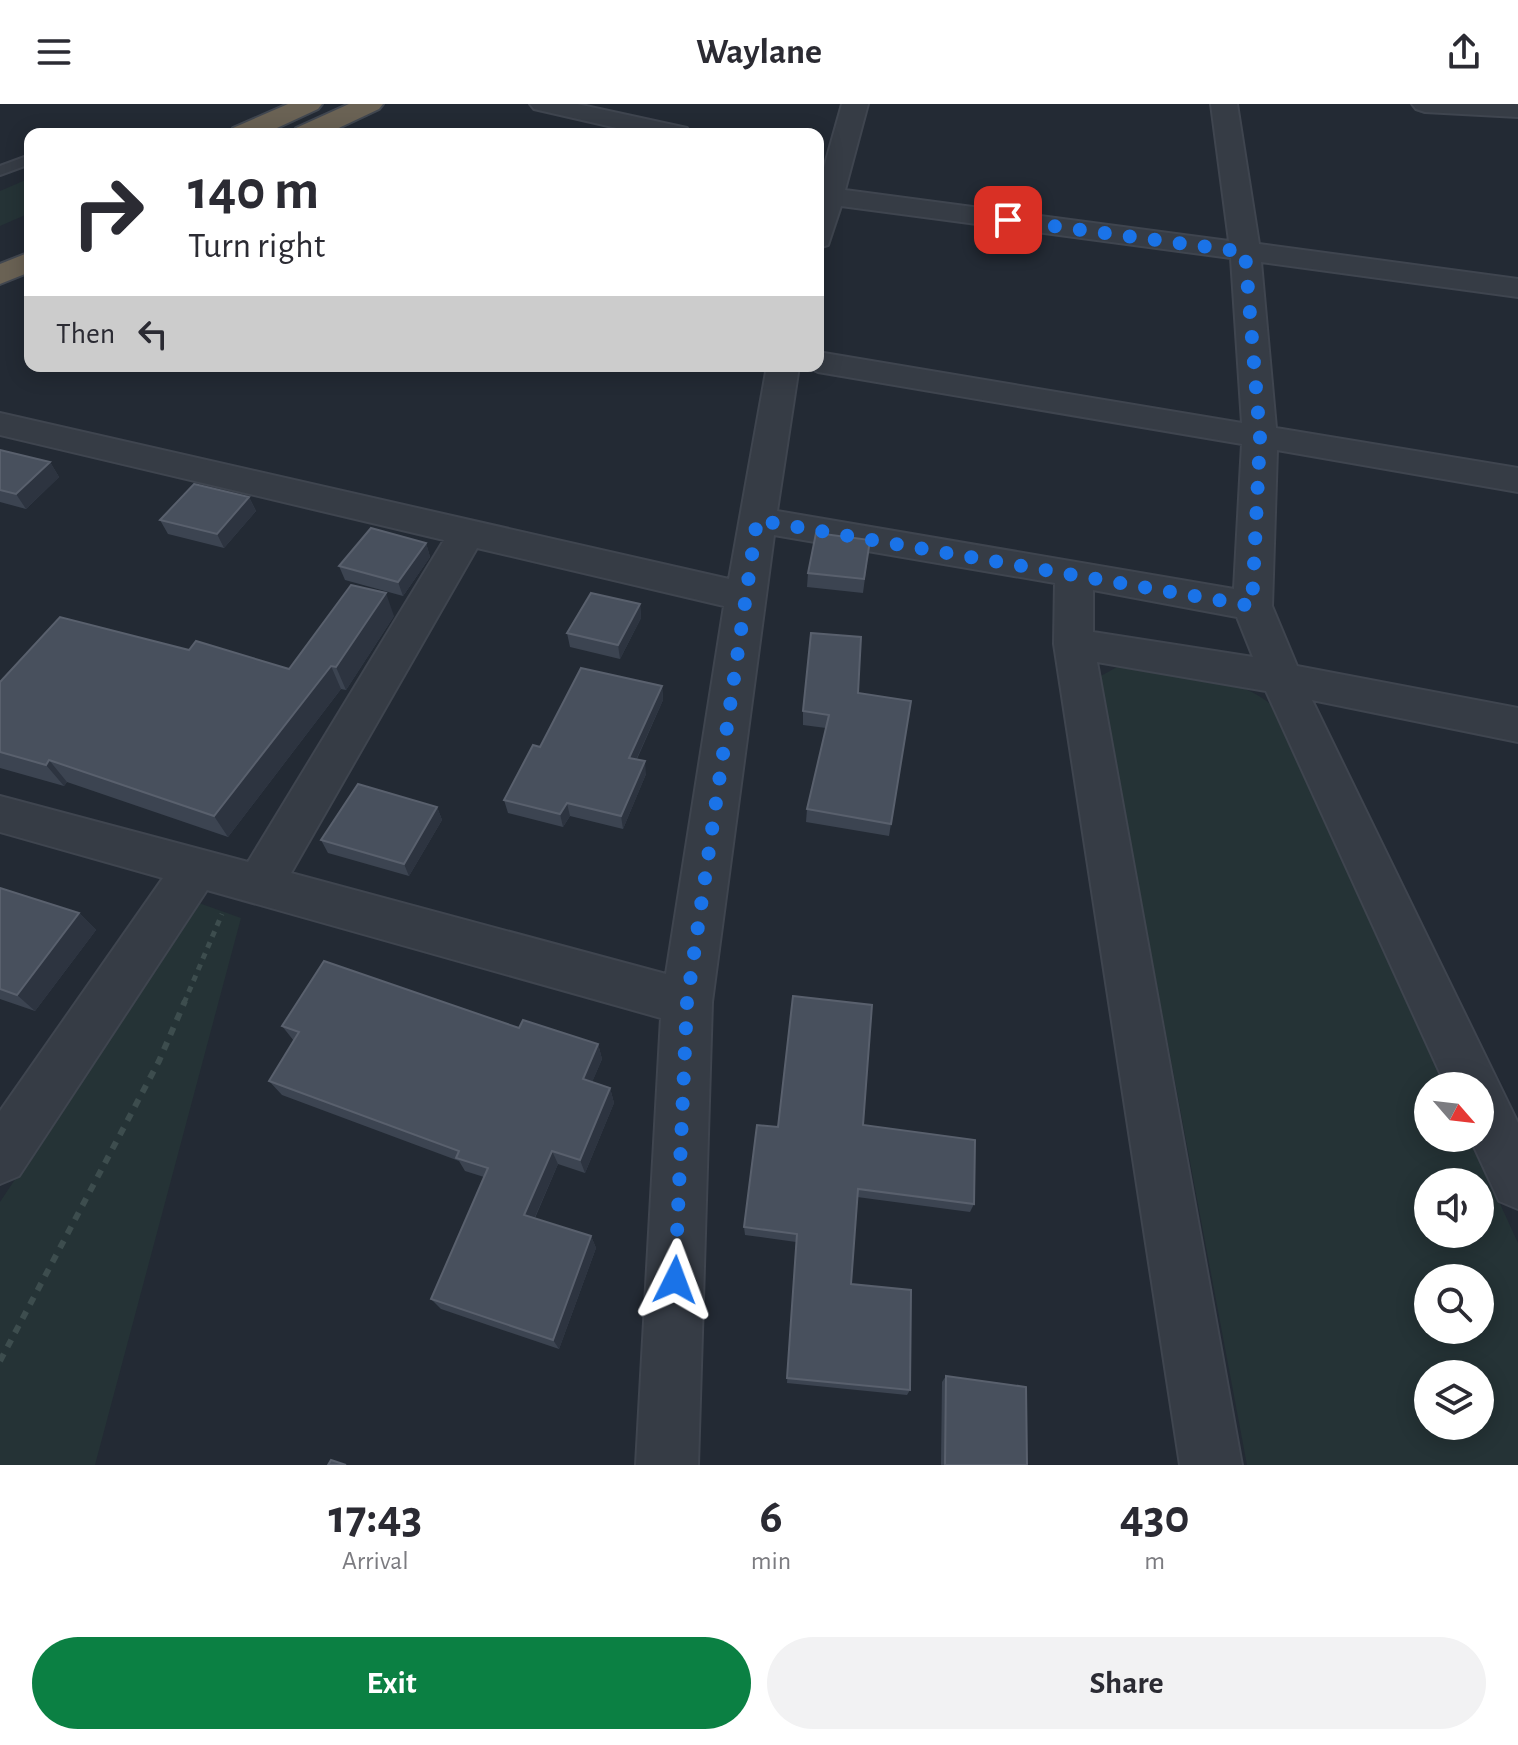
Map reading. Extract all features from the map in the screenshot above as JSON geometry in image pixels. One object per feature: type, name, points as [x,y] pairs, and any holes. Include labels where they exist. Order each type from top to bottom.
[{"type":"highway","points":[[255,128],[309,104]]},
{"type":"highway","points":[[318,128],[370,104]]},
{"type":"highway","points":[[0,275],[24,264]]},
{"type":"street","points":[[543,104],[649,128]]},
{"type":"street","points":[[824,218],[830,196],[828,165],[855,104]]},
{"type":"street","points":[[1224,104],[1245,252],[1260,438],[1252,606],[1282,680],[1466,1072]]},
{"type":"street","points":[[1425,104],[1513,115]]},
{"type":"street","points":[[830,196],[1518,288]]},
{"type":"street","points":[[824,363],[1518,480]]},
{"type":"street","points":[[667,1465],[687,1002],[745,597],[782,372]]},
{"type":"street","points":[[0,424],[745,597]]},
{"type":"street","points":[[757,520],[1252,606]]},
{"type":"street","points":[[0,1157],[231,878],[467,533]]},
{"type":"street","points":[[1075,573],[1072,611],[1074,644],[1211,1465]]},
{"type":"street","points":[[1074,644],[1224,667],[1518,725]]},
{"type":"street","points":[[0,814],[687,1002]]},
{"type":"street","points":[[1494,1131],[1518,1182]]},
{"type":"lane","points":[[0,171],[24,161]]},
{"type":"path","points":[[0,1361],[159,1061],[231,878]]},
{"type":"shaded area","points":[[24,181],[24,216],[0,226],[0,191]]},
{"type":"shaded area","points":[[1155,666],[1233,684],[1274,707],[1441,1072],[1414,1072],[1414,1152],[1476,1152],[1484,1168],[1414,1168],[1414,1248],[1494,1248],[1494,1190],[1518,1243],[1518,1465],[1247,1465],[1099,677],[1117,667]]},
{"type":"shaded area","points":[[199,903],[241,918],[95,1465],[0,1465],[0,1202]]},
{"type":"building","points":[[0,450],[50,462],[16,494],[0,490]]},
{"type":"building","points":[[194,484],[249,497],[217,534],[160,520]]},
{"type":"building","points":[[371,528],[426,543],[398,582],[339,566]]},
{"type":"building","points":[[816,533],[870,540],[864,579],[808,573]]},
{"type":"building","points":[[351,585],[386,593],[336,667],[331,666],[214,816],[49,760],[46,765],[0,752],[0,682],[60,617],[189,650],[196,641],[289,669]]},
{"type":"building","points":[[591,593],[640,604],[618,645],[567,633]]},
{"type":"building","points":[[811,633],[861,637],[858,693],[911,701],[891,824],[807,809],[829,715],[803,711]]},
{"type":"building","points":[[581,668],[662,686],[629,758],[645,761],[621,816],[567,803],[560,814],[504,800],[533,745],[540,747]]},
{"type":"building","points":[[358,784],[437,807],[404,864],[321,840]]},
{"type":"building","points":[[0,888],[79,913],[17,995],[0,989]]},
{"type":"building","points":[[324,961],[519,1028],[523,1020],[598,1044],[583,1079],[610,1088],[580,1160],[552,1151],[524,1215],[591,1236],[553,1340],[431,1299],[488,1168],[456,1158],[459,1151],[269,1081],[299,1032],[282,1026]]},
{"type":"building","points":[[793,996],[872,1005],[863,1125],[975,1140],[974,1204],[858,1189],[851,1284],[911,1290],[910,1390],[787,1378],[797,1234],[744,1227],[757,1125],[778,1127]]},
{"type":"building","points":[[946,1376],[1026,1387],[1027,1465],[945,1465]]},
{"type":"building","points":[[331,1460],[346,1465],[328,1465]]},
{"type":"route","points":[[675,1280],[687,1002],[757,520],[1252,606],[1260,438],[1245,252],[1008,220]]}]
